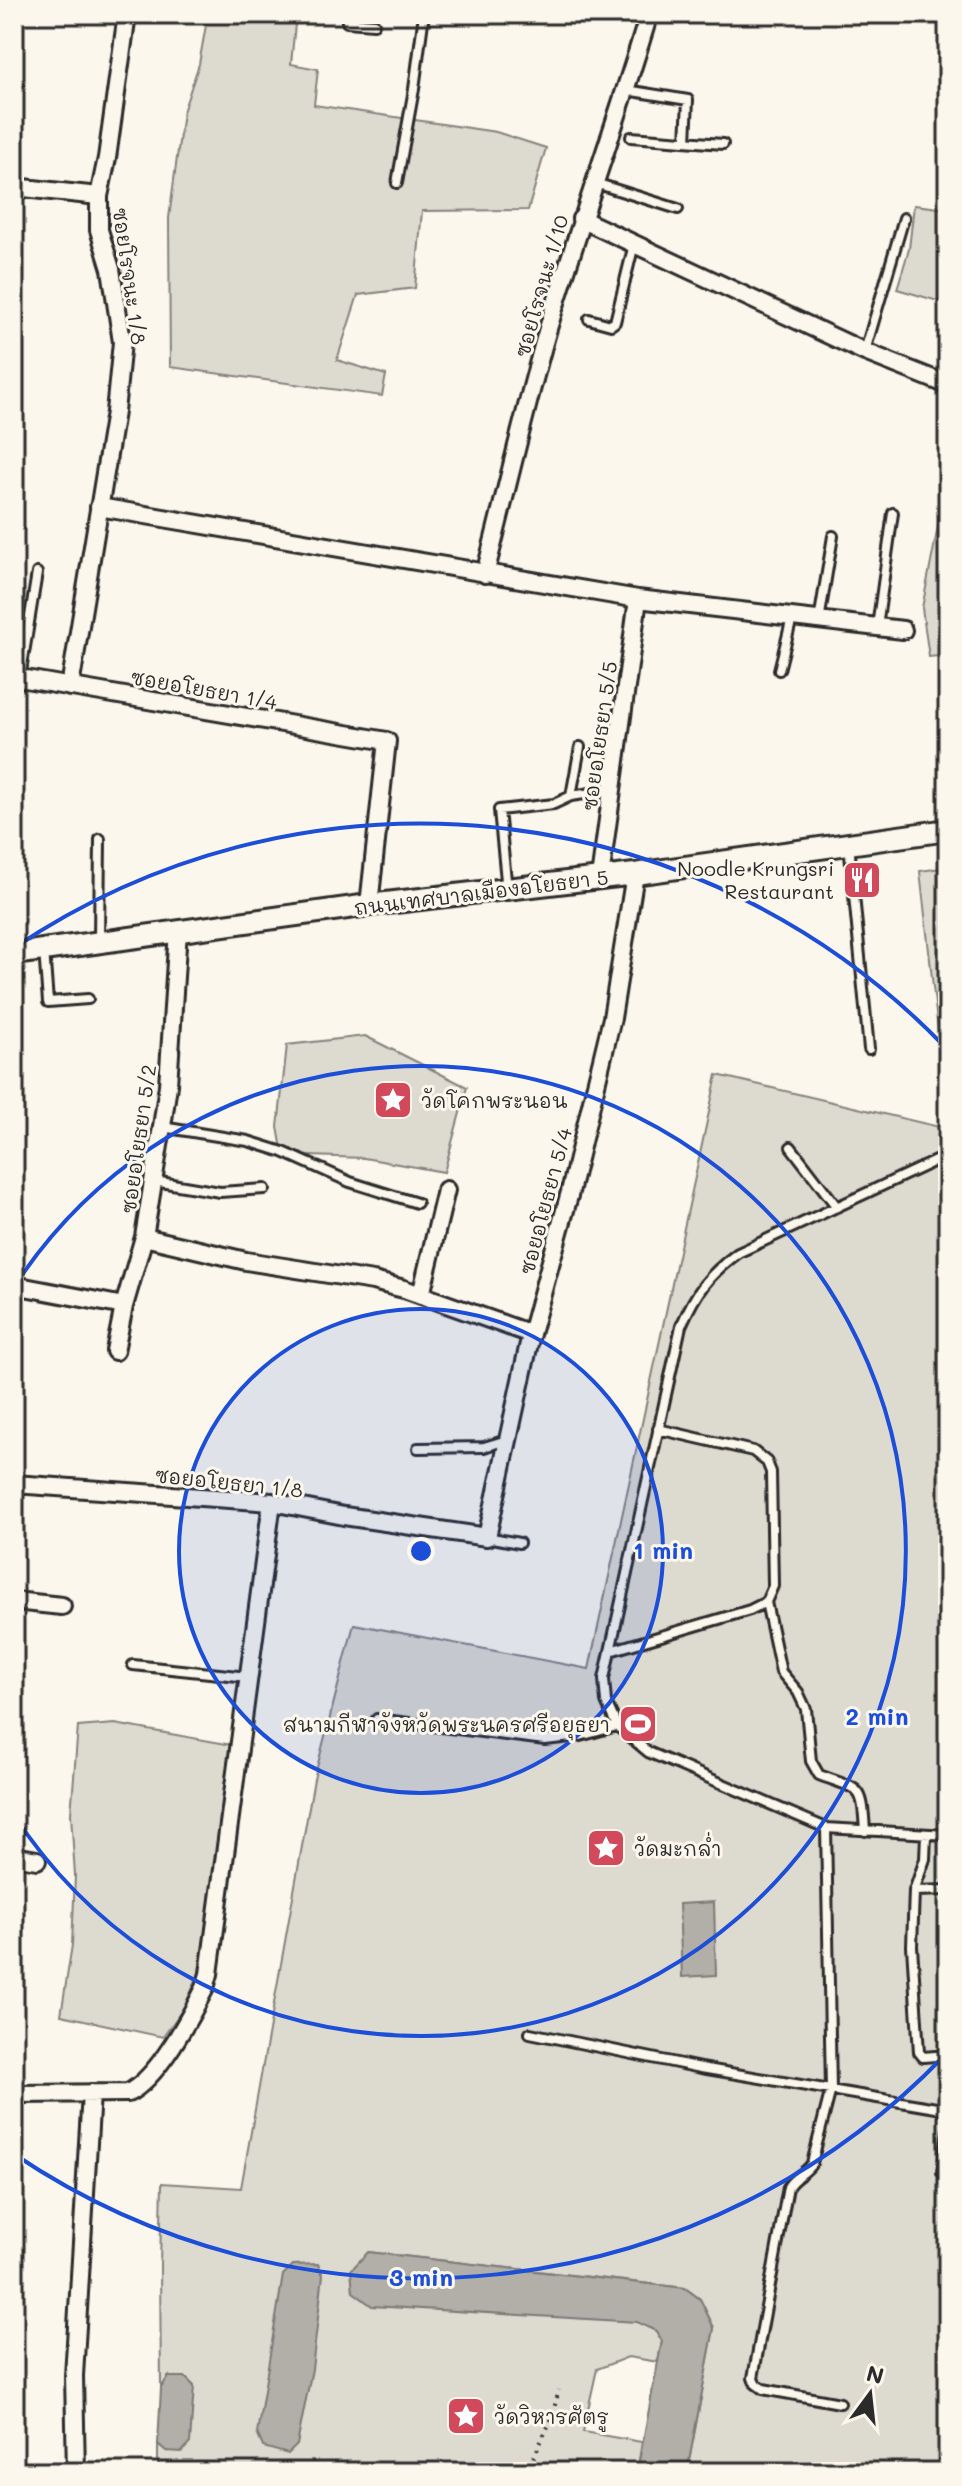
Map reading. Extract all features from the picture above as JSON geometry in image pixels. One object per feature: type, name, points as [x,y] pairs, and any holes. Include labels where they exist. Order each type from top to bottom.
[{"type":"street","name":"ซอยโรจนะ 1/8","points":[[70,687],[115,412],[122,342],[111,269],[99,230],[99,196],[127,14]]},
{"type":"street","name":"ซอยโรจนะ 1/10","points":[[485,574],[546,337],[581,219],[649,14]]},
{"type":"street","points":[[14,187],[99,196]]},
{"type":"street","points":[[581,219],[865,352],[948,385]]},
{"type":"street","points":[[99,507],[638,599],[903,630]]},
{"type":"street","name":"ซอยอโยธยา 5/5","points":[[600,878],[638,599]]},
{"type":"street","name":"ซอยอโยธยา 1/4","points":[[17,677],[387,741],[369,905]]},
{"type":"street","name":"ถนนเทศบาลเมืองอโยธยา 5","points":[[14,954],[369,905],[507,891],[948,830]]},
{"type":"street","name":"ซอยอโยธยา 5/4","points":[[487,1537],[531,1334],[570,1192],[612,1018],[635,874]]},
{"type":"street","name":"ซอยอโยธยา 5/2","points":[[115,1351],[144,1237],[162,1127],[168,1085],[178,930]]},
{"type":"street","points":[[421,1295],[446,1190]]},
{"type":"street","points":[[144,1237],[246,1261],[373,1281],[531,1334]]},
{"type":"street","points":[[14,1285],[124,1306]]},
{"type":"street","name":"ซอยอโยธยา 1/8","points":[[14,1484],[272,1502],[487,1537]]},
{"type":"street","points":[[14,2094],[128,2093],[141,2087],[154,2072],[205,1988],[272,1502]]},
{"type":"street","points":[[14,1601],[62,1606]]},
{"type":"street","points":[[14,1856],[37,1860]]},
{"type":"street","points":[[76,2472],[74,2376],[91,2093]]},
{"type":"lane","points":[[346,14],[347,22],[352,24],[374,24]]},
{"type":"lane","points":[[397,183],[424,14]]},
{"type":"lane","points":[[626,90],[688,100],[686,141]]},
{"type":"lane","points":[[631,137],[723,144]]},
{"type":"lane","points":[[595,183],[678,209]]},
{"type":"lane","points":[[865,352],[904,218]]},
{"type":"lane","points":[[589,319],[611,325],[615,322],[634,243]]},
{"type":"lane","points":[[877,627],[893,513]]},
{"type":"lane","points":[[819,621],[833,536]]},
{"type":"lane","points":[[17,677],[37,573]]},
{"type":"lane","points":[[779,670],[792,618]]},
{"type":"lane","points":[[571,796],[580,747]]},
{"type":"lane","points":[[507,891],[499,810],[554,804],[571,796],[611,790]]},
{"type":"lane","points":[[99,941],[100,839]]},
{"type":"lane","points":[[849,844],[869,1049]]},
{"type":"lane","points":[[44,949],[48,1002],[88,999]]},
{"type":"lane","points":[[162,1127],[248,1141],[283,1152],[350,1182],[417,1203]]},
{"type":"lane","points":[[791,1147],[837,1207]]},
{"type":"lane","points":[[948,1155],[738,1253],[718,1267],[696,1292],[681,1326],[604,1679],[606,1702],[617,1726],[648,1752],[826,1828],[948,1835]]},
{"type":"lane","points":[[153,1181],[220,1192],[265,1189]]},
{"type":"lane","points":[[658,1429],[753,1451],[767,1462],[771,1472],[773,1586],[766,1602],[781,1672],[798,1692],[806,1709],[811,1761],[819,1775],[854,1788],[863,1797],[865,1831]]},
{"type":"lane","points":[[418,1448],[484,1447],[508,1439]]},
{"type":"lane","points":[[487,1537],[519,1543]]},
{"type":"lane","points":[[610,1651],[750,1610],[766,1602]]},
{"type":"lane","points":[[133,1665],[249,1677]]},
{"type":"lane","points":[[377,1719],[545,1740],[580,1736],[617,1726]]},
{"type":"lane","points":[[826,1828],[831,2089],[812,2163],[807,2173],[792,2180],[788,2187],[753,2378],[763,2389],[840,2403]]},
{"type":"lane","points":[[926,1835],[925,1859],[914,1891],[912,1946],[919,2052],[923,2057],[948,2055]]},
{"type":"lane","points":[[914,1891],[948,1890]]},
{"type":"lane","points":[[530,2033],[701,2068],[948,2110]]},
{"type":"lane","points":[[942,2172],[948,2130]]},
{"type":"path","points":[[527,2472],[551,2420],[559,2390]]},
{"type":"shaded area","points":[[208,14],[296,14],[291,64],[318,69],[314,105],[496,132],[546,148],[528,210],[422,211],[415,288],[358,295],[337,360],[386,375],[382,396],[170,367],[169,218],[183,112],[199,64]]},
{"type":"shaded area","points":[[914,205],[948,209],[948,304],[897,289],[909,249]]},
{"type":"shaded area","points":[[947,481],[948,655],[929,657],[922,608]]},
{"type":"shaded area","points":[[948,867],[948,1120],[920,871]]},
{"type":"shaded area","points":[[365,1036],[467,1087],[444,1172],[364,1158],[283,1155],[278,1127],[287,1045]]},
{"type":"shaded area","name":"สนามกีฬาจังหวัดพระนครศรีอยุธยา","points":[[717,1075],[948,1129],[948,2472],[687,2472],[714,2328],[700,2299],[685,2288],[368,2252],[637,2322],[656,2331],[662,2341],[658,2362],[628,2357],[597,2369],[583,2432],[642,2442],[637,2472],[158,2472],[158,2444],[167,2451],[169,2377],[161,2388],[162,2183],[241,2188],[314,1779],[354,1624],[589,1669]]},
{"type":"shaded area","points":[[115,1724],[232,1745],[199,1973],[185,2006],[163,2037],[61,2015],[72,1945],[75,1876],[71,1814],[78,1727]]},
{"type":"shaded area","points":[[714,1902],[716,1975],[682,1977],[679,1904]]},
{"type":"shaded area","points":[[368,2252],[685,2288],[700,2299],[714,2328],[687,2472],[637,2472],[662,2341],[656,2331],[637,2322],[372,2306],[353,2292],[351,2270]]},
{"type":"shaded area","points":[[318,2264],[323,2275],[312,2369],[297,2445],[288,2454],[263,2447],[257,2433],[283,2275],[293,2265]]},
{"type":"shaded area","points":[[168,2377],[185,2377],[194,2386],[190,2443],[182,2452],[166,2451],[158,2444],[161,2388]]},
{"type":"place","name":"Noodle Krungsri Restaurant","points":[[862,880]]},
{"type":"place","name":"วัดโคกพระนอน","points":[[393,1100]]},
{"type":"place","name":"สนามกีฬาจังหวัดพระนครศรีอยุธยา","points":[[638,1724]]},
{"type":"place","name":"วัดมะกล่ำ","points":[[606,1848]]},
{"type":"place","name":"วัดวิหารศัตรู","points":[[466,2416]]}]
